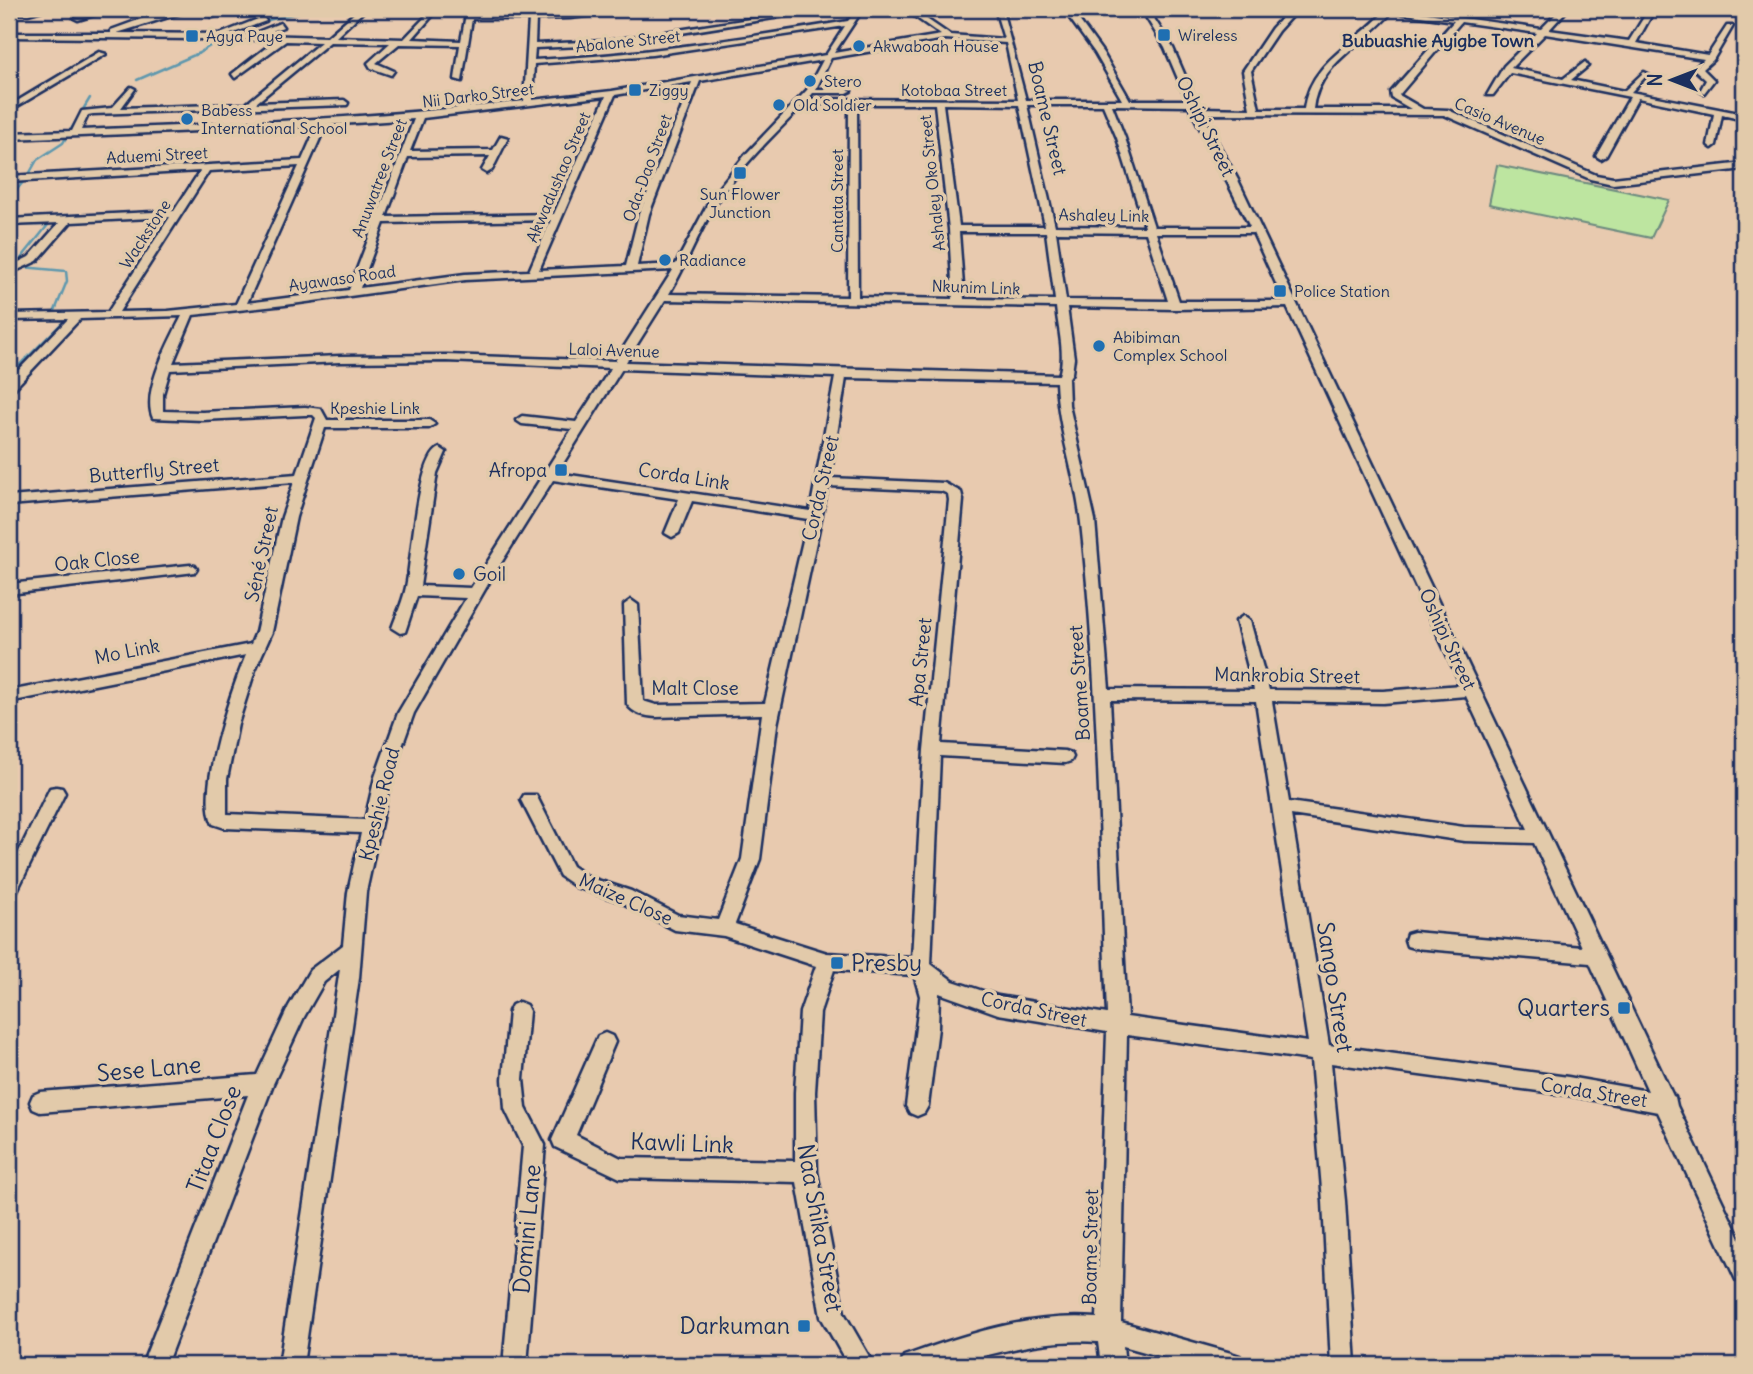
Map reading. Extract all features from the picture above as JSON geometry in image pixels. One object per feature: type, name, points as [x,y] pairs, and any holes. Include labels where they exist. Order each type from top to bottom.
[{"type":"street","points":[[9,11],[42,9]]},
{"type":"street","points":[[78,18],[104,9]]},
{"type":"street","points":[[106,36],[155,17],[190,9]]},
{"type":"street","points":[[213,15],[232,9]]},
{"type":"street","points":[[248,106],[363,9]]},
{"type":"street","points":[[459,79],[469,13],[581,16],[640,9]]},
{"type":"street","points":[[531,46],[607,43],[826,9]]},
{"type":"street","name":"Kpeshie Road","points":[[291,1365],[349,978],[357,892],[383,778],[406,713],[431,666],[548,475],[680,267],[727,181],[811,91],[828,57],[860,9]]},
{"type":"street","points":[[907,9],[941,30],[945,37],[1009,41]]},
{"type":"street","name":"Boame Street","points":[[999,9],[1009,41],[1051,230],[1068,358],[1066,373],[1062,379],[1063,405],[1088,520],[1102,694],[1117,1025],[1109,1331],[1113,1365]]},
{"type":"street","points":[[1068,9],[1099,53],[1128,104]]},
{"type":"street","name":"Oshipi Street","points":[[1146,9],[1169,48],[1194,107],[1233,180],[1254,230],[1668,1104],[1744,1272]]},
{"type":"street","points":[[1255,112],[1247,71],[1275,30],[1294,9]]},
{"type":"street","points":[[1384,9],[1631,44],[1710,58]]},
{"type":"street","points":[[1308,112],[1307,96],[1318,76],[1351,46],[1373,32],[1390,9]]},
{"type":"street","points":[[1420,111],[1395,96],[1395,92],[1473,9]]},
{"type":"street","points":[[1490,93],[1507,68],[1565,9]]},
{"type":"street","points":[[1631,44],[1652,9]]},
{"type":"street","points":[[528,104],[533,13]]},
{"type":"street","points":[[407,42],[430,14]]},
{"type":"street","points":[[218,37],[263,19]]},
{"type":"street","name":"Abalone Street","points":[[531,62],[635,56],[851,23]]},
{"type":"street","points":[[247,38],[280,24]]},
{"type":"street","points":[[1704,91],[1710,80],[1698,69],[1710,58],[1730,28]]},
{"type":"street","points":[[9,35],[463,43]]},
{"type":"street","name":"Nii Darko Street","points":[[9,136],[323,123],[419,116],[612,93],[945,37]]},
{"type":"street","points":[[236,76],[283,39]]},
{"type":"street","points":[[391,73],[372,63],[396,42]]},
{"type":"street","points":[[9,109],[102,54]]},
{"type":"street","points":[[1564,82],[1585,64]]},
{"type":"street","points":[[1508,70],[1744,117]]},
{"type":"street","points":[[1625,94],[1644,74]]},
{"type":"street","name":"Oda-Dao Street","points":[[631,269],[644,214],[696,79]]},
{"type":"street","points":[[115,110],[131,89]]},
{"type":"street","points":[[811,91],[847,91]]},
{"type":"street","name":"Akwadushao Street","points":[[533,273],[612,93]]},
{"type":"street","points":[[1601,156],[1635,96]]},
{"type":"street","name":"Kotobaa Street","points":[[801,101],[1194,107]]},
{"type":"street","points":[[74,133],[88,112],[344,103]]},
{"type":"street","name":"Cantata Street","points":[[853,103],[853,299]]},
{"type":"street","name":"Ashaley Oko Street","points":[[939,103],[954,229],[959,302]]},
{"type":"street","points":[[1107,104],[1152,231],[1175,306]]},
{"type":"street","name":"Casio Avenue","points":[[1194,107],[1255,112],[1439,111],[1455,115],[1593,177],[1613,181],[1744,166]]},
{"type":"street","points":[[1712,145],[1718,113]]},
{"type":"street","name":"Anuwatree Street","points":[[354,291],[419,116]]},
{"type":"street","points":[[240,307],[323,123]]},
{"type":"street","points":[[486,170],[504,138]]},
{"type":"street","points":[[403,154],[495,153]]},
{"type":"street","name":"Aduemi Street","points":[[9,179],[306,163]]},
{"type":"street","name":"Wackstone","points":[[111,316],[206,169]]},
{"type":"street","points":[[9,222],[177,214]]},
{"type":"street","points":[[379,220],[557,217]]},
{"type":"street","points":[[16,268],[33,259],[67,220]]},
{"type":"street","name":"Ashaley Link","points":[[954,229],[1254,230]]},
{"type":"street","name":"Ayawaso Road","points":[[9,317],[189,312],[465,277],[680,267]]},
{"type":"street","name":"Nkunim Link","points":[[661,297],[853,299],[1061,306],[1291,304]]},
{"type":"street","points":[[189,312],[165,366],[155,408],[157,415],[169,417],[306,411],[320,414],[321,424]]},
{"type":"street","points":[[9,387],[76,317]]},
{"type":"street","name":"Laloi Avenue","points":[[165,366],[408,358],[1062,379]]},
{"type":"street","name":"Corda Street","points":[[724,928],[751,860],[772,708],[814,516],[824,482],[841,374]]},
{"type":"street","points":[[522,420],[579,426]]},
{"type":"street","name":"Kpeshie Link","points":[[321,424],[429,424]]},
{"type":"street","name":"Séné Street","points":[[321,424],[301,478],[281,546],[271,608],[264,632],[244,677],[220,769],[216,803],[219,819],[225,821],[372,827]]},
{"type":"street","points":[[400,628],[413,587],[430,473],[440,452]]},
{"type":"street","name":"Corda Link","points":[[548,475],[814,516]]},
{"type":"street","name":"Butterfly Street","points":[[9,501],[301,478]]},
{"type":"street","name":"Apa Street","points":[[824,482],[944,487],[954,492],[955,522],[932,750],[921,967],[930,996],[917,1106]]},
{"type":"street","points":[[672,533],[687,496]]},
{"type":"street","name":"Oak Close","points":[[9,589],[190,569]]},
{"type":"street","points":[[413,587],[419,592],[476,593]]},
{"type":"street","name":"Malt Close","points":[[631,605],[635,704],[639,707],[656,711],[772,708]]},
{"type":"street","name":"Sango Street","points":[[1244,621],[1263,696],[1320,1051],[1334,1200],[1343,1365]]},
{"type":"street","name":"Mo Link","points":[[9,697],[255,648]]},
{"type":"street","name":"Mankrobia Street","points":[[1102,694],[1383,697],[1472,690]]},
{"type":"street","points":[[932,750],[1065,757]]},
{"type":"street","points":[[9,890],[56,793]]},
{"type":"street","name":"Maize Close","points":[[530,800],[566,871],[582,882],[625,896],[675,922],[694,927],[724,928]]},
{"type":"street","points":[[1282,807],[1464,834],[1540,836]]},
{"type":"street","points":[[724,928],[827,961],[921,967]]},
{"type":"street","points":[[1414,940],[1597,956]]},
{"type":"street","name":"Titaa Close","points":[[154,1365],[262,1084],[296,1012],[317,976],[351,948]]},
{"type":"street","name":"Naa Shika Street","points":[[827,961],[810,1012],[805,1092],[806,1172],[833,1317],[862,1365]]},
{"type":"street","name":"Corda Street","points":[[921,967],[946,987],[998,1005],[1117,1025],[1568,1086],[1668,1104]]},
{"type":"street","points":[[519,1012],[513,1079],[516,1109],[534,1145]]},
{"type":"street","points":[[563,1140],[605,1042]]},
{"type":"street","name":"Sese Lane","points":[[40,1102],[262,1084]]},
{"type":"street","name":"Kawli Link","points":[[563,1140],[620,1168],[806,1172]]},
{"type":"street","name":"Domini Lane","points":[[516,1365],[534,1145],[563,1140]]},
{"type":"street","points":[[913,1365],[981,1342],[1073,1329],[1109,1331],[1231,1365]]},
{"type":"green space","points":[[1497,165],[1669,200],[1651,238],[1489,204]]},
{"type":"waterway","points":[[261,22],[311,9]]},
{"type":"waterway","points":[[137,80],[199,53],[221,39]]},
{"type":"waterway","points":[[70,131],[90,98]]},
{"type":"waterway","points":[[28,176],[37,160],[63,143],[67,136]]},
{"type":"waterway","points":[[9,199],[24,181]]},
{"type":"waterway","points":[[9,225],[48,225],[19,261],[22,267],[66,271],[67,281],[54,313]]},
{"type":"waterway","points":[[9,376],[61,324]]},
{"type":"place","name":"Wireless","points":[[1164,35]]},
{"type":"place","name":"Agya Paye","points":[[192,36]]},
{"type":"place","name":"Akwaboah House","points":[[859,46]]},
{"type":"place","name":"Stero","points":[[810,81]]},
{"type":"place","name":"Ziggy","points":[[635,90]]},
{"type":"place","name":"Old Soldier","points":[[779,105]]},
{"type":"place","name":"Babess International School","points":[[187,119]]},
{"type":"place","name":"Sun Flower Junction","points":[[740,173]]},
{"type":"place","name":"Radiance","points":[[665,260]]},
{"type":"place","name":"Police Station","points":[[1280,291]]},
{"type":"place","name":"Abibiman Complex School","points":[[1099,346]]},
{"type":"place","name":"Afropa","points":[[561,470]]},
{"type":"place","name":"Goil","points":[[459,574]]},
{"type":"place","name":"Presby","points":[[837,963]]},
{"type":"place","name":"Quarters","points":[[1624,1008]]},
{"type":"place","name":"Darkuman","points":[[804,1326]]},
{"type":"district","name":"Bubuashie Ayigbe Town","points":[[1438,41]]}]
